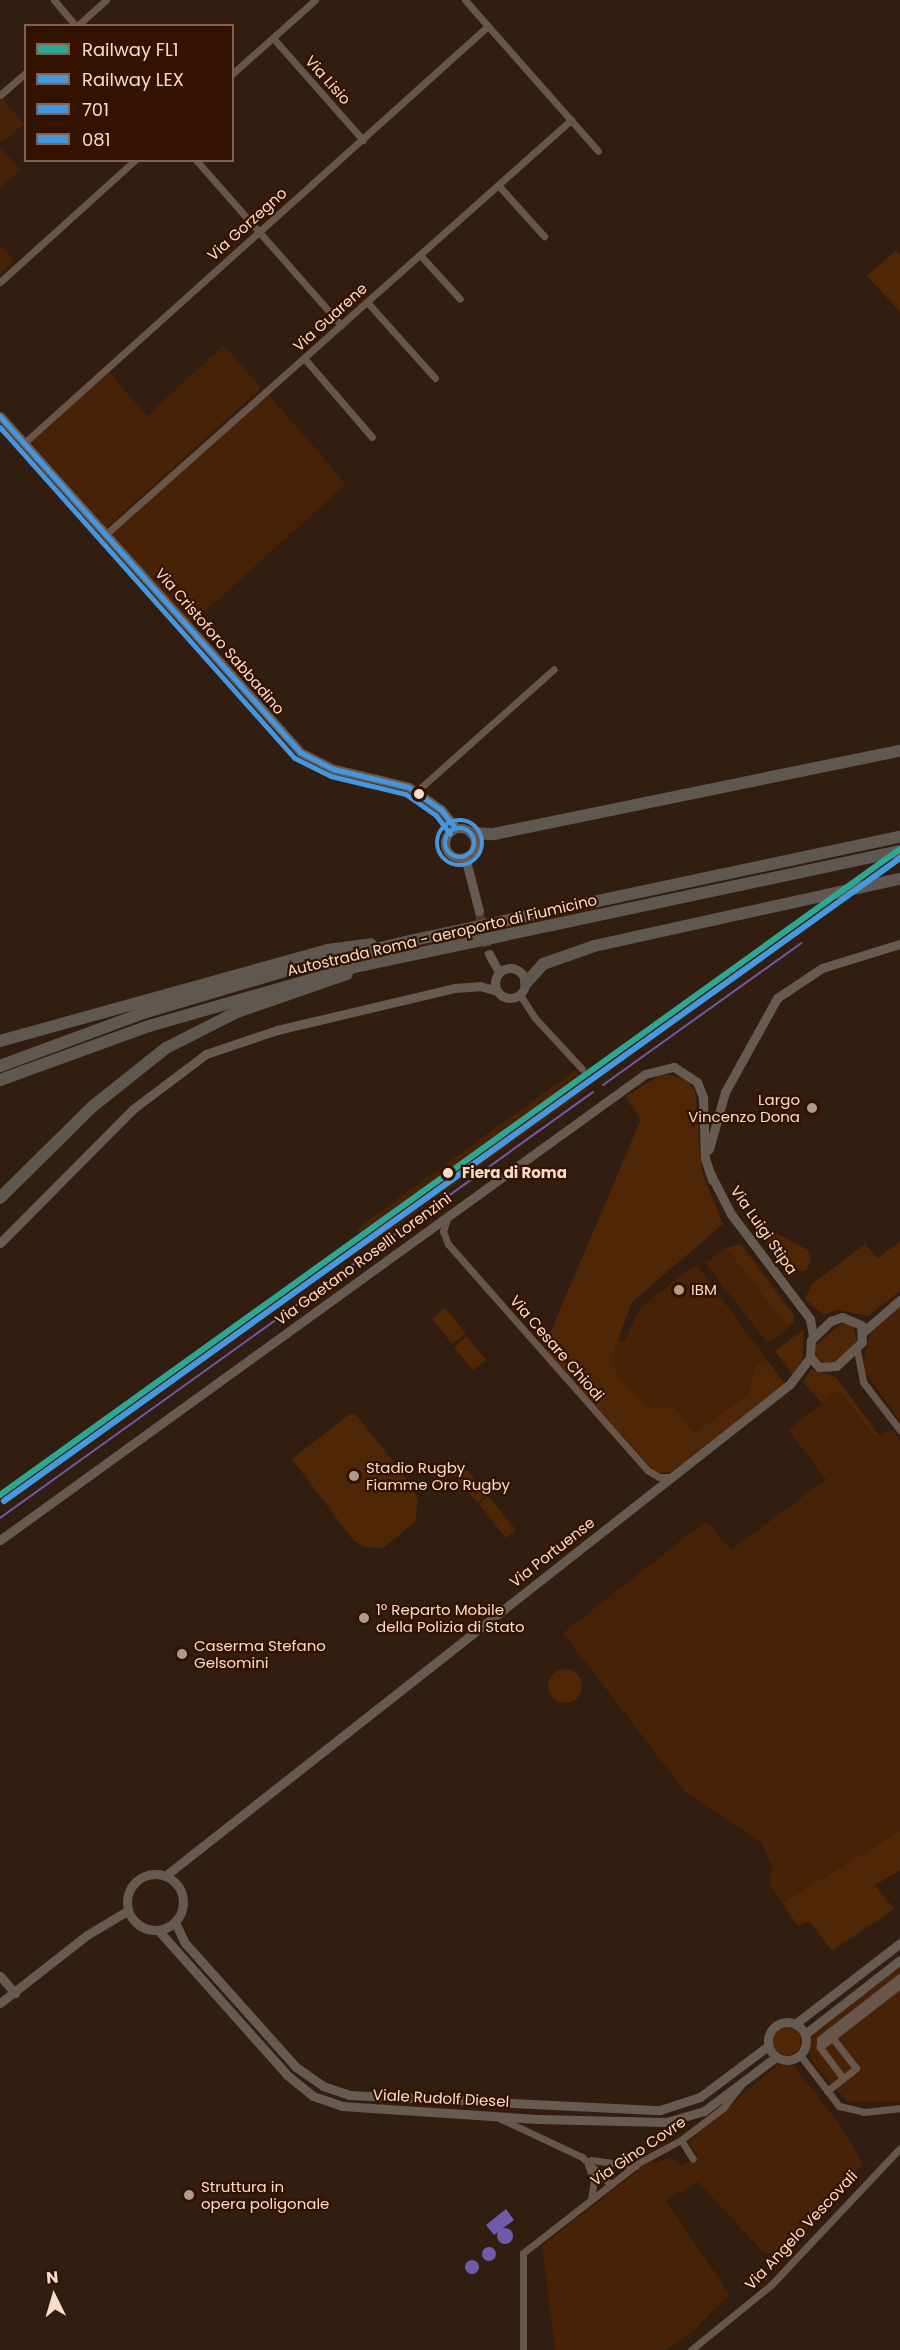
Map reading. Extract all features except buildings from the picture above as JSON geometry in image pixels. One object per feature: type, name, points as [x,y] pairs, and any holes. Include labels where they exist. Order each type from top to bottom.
[{"type":"highway","points":[[472,832],[494,834],[900,751]]},
{"type":"highway","name":"Autostrada Roma - aeroporto di Fiumicino","points":[[0,1066],[156,1009],[285,971],[414,939],[900,837]]},
{"type":"highway","name":"Autostrada Roma - aeroporto di Fiumicino","points":[[0,1080],[149,1026],[354,967],[900,851]]},
{"type":"highway","points":[[811,869],[900,859]]},
{"type":"highway","points":[[523,989],[543,964],[594,946],[900,879]]},
{"type":"highway","points":[[0,1041],[328,950],[414,939]]},
{"type":"highway","points":[[0,1198],[92,1107],[166,1048],[219,1020],[334,981],[354,967]]},
{"type":"street","points":[[54,0],[75,24]]},
{"type":"street","points":[[79,24],[106,0]]},
{"type":"street","points":[[234,72],[315,0]]},
{"type":"street","points":[[465,0],[598,151]]},
{"type":"street","name":"Via Gorzegno","points":[[24,443],[488,26]]},
{"type":"street","name":"Via Lisio","points":[[273,38],[363,140]]},
{"type":"street","points":[[0,95],[24,74]]},
{"type":"street","name":"Via Guarene","points":[[106,534],[571,120]]},
{"type":"street","points":[[0,282],[133,162]]},
{"type":"street","points":[[198,162],[341,325]]},
{"type":"street","points":[[498,185],[544,237]]},
{"type":"street","points":[[420,255],[460,299]]},
{"type":"street","points":[[367,302],[435,378]]},
{"type":"street","points":[[304,358],[372,437]]},
{"type":"street","name":"Via Cristoforo Sabbadino","points":[[0,416],[300,752],[324,765],[393,781],[417,791],[441,809],[456,828]]},
{"type":"street","points":[[417,791],[555,669]]},
{"type":"street","points":[[456,828],[472,832],[475,847],[465,857],[451,855],[446,847],[446,838],[456,828]]},
{"type":"street","points":[[465,857],[479,911]]},
{"type":"street","name":"Via Luigi Stipa","points":[[813,1336],[810,1319],[731,1214],[712,1180],[709,1147],[716,1115],[742,1055],[772,1003],[813,972],[900,944]]},
{"type":"street","points":[[489,954],[499,972]]},
{"type":"street","points":[[497,991],[495,981],[499,972],[508,968],[519,970],[523,989],[535,1018],[582,1069]]},
{"type":"street","points":[[0,1243],[133,1109],[206,1054],[277,1030],[454,988],[480,986],[497,991],[510,999],[523,989]]},
{"type":"street","name":"Via Gaetano Roselli Lorenzini","points":[[0,1540],[639,1077],[664,1067],[685,1072],[700,1088],[705,1158],[712,1180]]},
{"type":"street","name":"Via Cesare Chiodi","points":[[448,1216],[443,1231],[448,1244],[647,1470],[658,1477],[674,1476]]},
{"type":"street","points":[[900,1300],[863,1332],[857,1350],[863,1382],[900,1430]]},
{"type":"street","points":[[857,1350],[830,1368],[819,1367],[810,1357],[813,1336],[842,1317],[858,1322],[863,1332]]},
{"type":"street","name":"Via Portuense","points":[[165,1876],[790,1384],[810,1357]]},
{"type":"street","points":[[165,1876],[179,1888],[183,1896],[183,1906],[175,1922],[158,1930],[143,1928],[127,1911],[128,1893],[139,1878],[165,1876]]},
{"type":"street","points":[[0,2003],[87,1935],[127,1911]]},
{"type":"street","name":"Viale Rudolf Diesel","points":[[175,1922],[185,1942],[296,2067],[322,2086],[349,2095],[660,2110],[704,2095],[768,2046]]},
{"type":"street","name":"Viale Rudolf Diesel","points":[[158,1930],[275,2064],[313,2096],[355,2108],[497,2116],[670,2121],[705,2111],[776,2057]]},
{"type":"street","points":[[795,2024],[804,2034],[806,2045],[800,2055],[789,2060],[776,2057],[768,2046],[769,2034],[777,2025],[795,2024],[900,1943]]},
{"type":"street","points":[[804,2034],[900,1960]]},
{"type":"street","points":[[0,1976],[15,1993]]},
{"type":"street","points":[[843,2078],[820,2047],[821,2038],[900,1977]]},
{"type":"street","points":[[820,2047],[900,1985]]},
{"type":"street","points":[[827,2091],[856,2068],[832,2037]]},
{"type":"street","points":[[800,2055],[839,2106],[850,2110],[900,2108]]},
{"type":"street","name":"Via Gino Covre","points":[[523,2350],[521,2259],[543,2237],[610,2184],[681,2140],[726,2105],[742,2083]]},
{"type":"street","points":[[497,2116],[582,2157],[609,2165],[636,2166]]},
{"type":"street","points":[[681,2140],[693,2159]]},
{"type":"street","name":"Via Angelo Vescovali","points":[[691,2350],[771,2285],[900,2148]]},
{"type":"street","points":[[582,2157],[610,2184]]},
{"type":"street","points":[[582,2157],[594,2175],[591,2199]]},
{"type":"shaded area","points":[[2,98],[24,124],[0,143],[0,101]]},
{"type":"shaded area","points":[[0,148],[21,170],[0,188]]},
{"type":"shaded area","points":[[0,245],[14,261],[0,274]]},
{"type":"shaded area","points":[[896,250],[900,255],[900,312],[867,276]]},
{"type":"shaded area","points":[[224,345],[261,388],[106,528],[29,440],[109,372],[147,416]]},
{"type":"shaded area","points":[[268,394],[346,484],[191,624],[112,534]]},
{"type":"shaded area","points":[[575,1070],[589,1088],[369,1246],[356,1229]]},
{"type":"shaded area","points":[[662,1074],[685,1078],[695,1091],[702,1172],[723,1224],[632,1302],[611,1358],[620,1379],[650,1408],[675,1407],[694,1433],[748,1395],[755,1366],[767,1360],[785,1384],[671,1472],[660,1473],[653,1470],[548,1352],[546,1343],[641,1119],[625,1097]]},
{"type":"shaded area","points":[[759,1225],[808,1250],[811,1261],[806,1271],[788,1271],[756,1227]]},
{"type":"shaded area","points":[[900,1241],[900,1291],[868,1316],[837,1310],[824,1315],[805,1299],[812,1284],[865,1244],[878,1258]]},
{"type":"shaded area","points":[[741,1244],[794,1315],[793,1324],[768,1344],[705,1263],[726,1248]]},
{"type":"shaded area","points":[[741,1244],[794,1315],[793,1324],[786,1325],[726,1248]]},
{"type":"shaded area","name":"IBM","points":[[696,1264],[767,1360],[755,1366],[748,1395],[694,1433],[679,1415],[650,1408],[620,1379],[611,1358],[616,1342],[625,1340],[640,1308]]},
{"type":"shaded area","points":[[900,1307],[900,1421],[862,1368],[871,1329]]},
{"type":"shaded area","points":[[445,1308],[466,1334],[452,1344],[432,1318]]},
{"type":"shaded area","points":[[842,1323],[853,1326],[857,1341],[836,1362],[824,1363],[817,1358],[815,1346]]},
{"type":"shaded area","points":[[804,1329],[802,1364],[793,1375],[775,1351]]},
{"type":"shaded area","points":[[467,1336],[486,1360],[473,1370],[454,1347]]},
{"type":"shaded area","points":[[811,1369],[836,1377],[880,1437],[877,1439],[838,1390],[822,1403],[803,1382]]},
{"type":"shaded area","points":[[838,1390],[877,1439],[891,1429],[900,1439],[900,1831],[782,1903],[769,1884],[772,1867],[761,1841],[687,1794],[563,1633],[706,1521],[731,1550],[826,1479],[788,1430]]},
{"type":"shaded area","name":"Stadio Rugby Fiamme Oro Rugby","points":[[351,1413],[358,1417],[413,1487],[418,1501],[415,1522],[383,1548],[364,1547],[353,1540],[292,1459]]},
{"type":"shaded area","points":[[460,1462],[487,1495],[477,1503],[450,1470]]},
{"type":"shaded area","points":[[488,1496],[516,1530],[506,1538],[479,1504]]},
{"type":"shaded area","points":[[565,1669],[577,1674],[582,1686],[577,1698],[565,1703],[553,1698],[548,1686],[553,1674]]},
{"type":"shaded area","points":[[900,1831],[900,1870],[875,1885],[894,1909],[832,1951],[809,1921],[798,1926],[782,1903]]},
{"type":"shaded area","points":[[900,1967],[900,2101],[848,2102],[813,2063],[809,2051],[812,2035]]},
{"type":"shaded area","points":[[787,2027],[797,2031],[801,2041],[797,2051],[787,2055],[777,2051],[773,2041],[777,2031]]},
{"type":"shaded area","points":[[777,2065],[793,2065],[838,2122],[863,2164],[784,2257],[763,2252],[698,2182],[666,2200],[730,2295],[689,2335],[664,2350],[555,2350],[542,2246],[651,2160],[654,2163],[672,2157],[681,2167],[698,2155],[690,2145],[692,2139]]},
{"type":"shaded area","points":[[506,2209],[514,2220],[494,2235],[486,2225]]},
{"type":"shaded area","points":[[505,2228],[511,2230],[513,2236],[511,2242],[505,2244],[499,2242],[497,2236],[499,2230]]},
{"type":"shaded area","points":[[489,2247],[494,2249],[496,2254],[494,2259],[489,2261],[484,2259],[482,2254],[484,2249]]},
{"type":"shaded area","points":[[469,2260],[475,2260],[479,2267],[475,2274],[469,2274],[465,2270],[465,2264]]},
{"type":"waterway","points":[[603,1085],[801,943]]},
{"type":"waterway","points":[[0,1518],[593,1092]]},
{"type":"tunnel","points":[[479,911],[489,954]]},
{"type":"rail line","name":"FL1","points":[[0,1495],[900,849]]},
{"type":"rail line","name":"LEX","points":[[4,1501],[900,858]]},
{"type":"transit line","name":"701","points":[[0,416],[300,752],[334,769],[409,787],[441,809],[456,828]]},
{"type":"transit line","name":"081","points":[[0,427],[295,758],[331,776],[406,794],[436,815],[450,833]]},
{"type":"transit line","name":"081","points":[[460,820],[476,827],[483,843],[476,859],[460,866],[444,859],[437,843],[444,827],[460,820]]},
{"type":"transit line","name":"701","points":[[460,828],[471,832],[475,843],[471,854],[460,858],[449,854],[445,843],[449,832],[460,828]]},
{"type":"place","name":"Largo Vincenzo Dona","points":[[812,1108]]},
{"type":"place","name":"Fiera di Roma","points":[[448,1173]]},
{"type":"place","name":"IBM","points":[[679,1290]]},
{"type":"place","name":"Stadio Rugby Fiamme Oro Rugby","points":[[354,1476]]},
{"type":"place","name":"1º Reparto Mobile della Polizia di Stato","points":[[364,1618]]},
{"type":"place","name":"Caserma Stefano Gelsomini","points":[[182,1654]]},
{"type":"place","name":"Struttura in opera poligonale","points":[[189,2195]]}]
